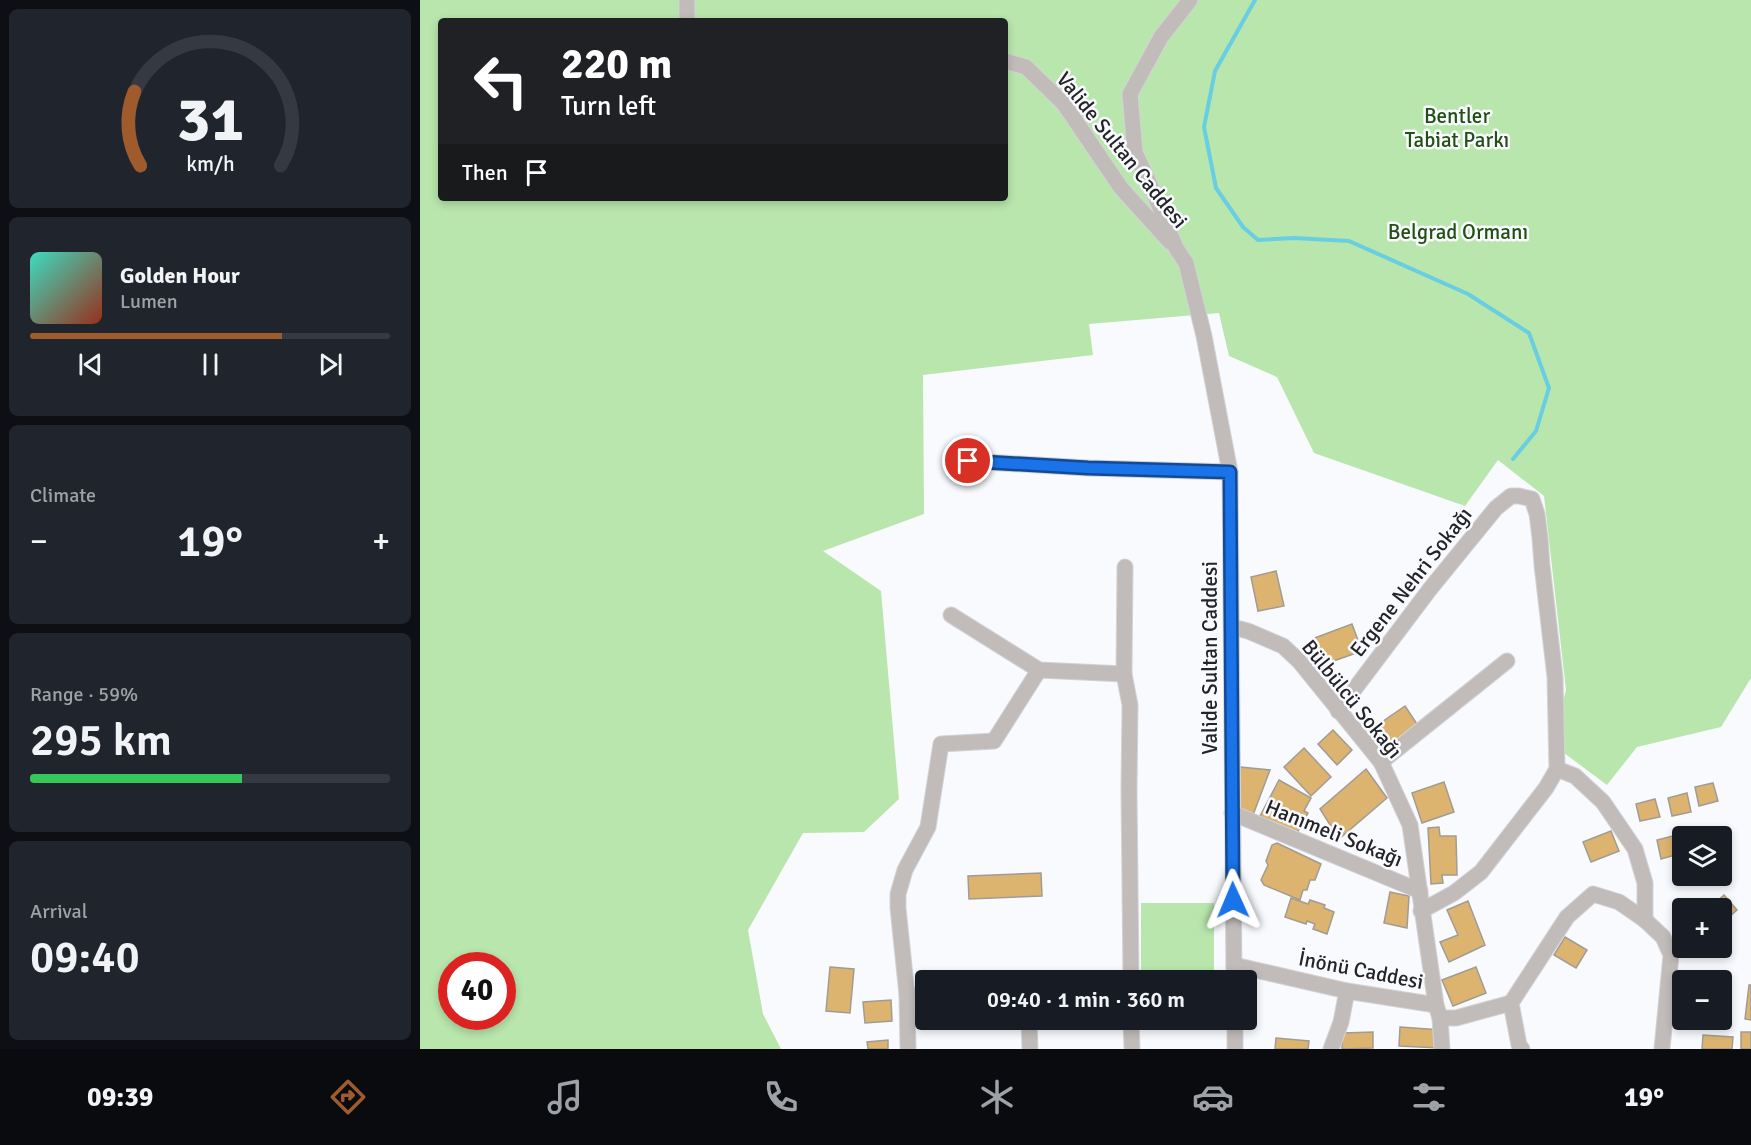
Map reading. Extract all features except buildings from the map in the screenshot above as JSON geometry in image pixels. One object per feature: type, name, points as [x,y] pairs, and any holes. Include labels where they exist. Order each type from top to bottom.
[{"type":"street","points":[[687,0],[687,18]]},
{"type":"street","points":[[1176,248],[1135,152],[1130,94],[1161,37],[1190,0]]},
{"type":"street","name":"Valide Sultan Caddesi","points":[[1008,62],[1026,67],[1064,104],[1121,188],[1176,248],[1186,263],[1204,336],[1230,472],[1234,970]]},
{"type":"street","points":[[968,461],[1088,468],[1230,472]]},
{"type":"street","name":"Ergene Nehri Sokağı","points":[[1338,711],[1430,589],[1496,508],[1510,496],[1532,499],[1537,514],[1555,677],[1557,769]]},
{"type":"street","points":[[1125,567],[1124,674],[1130,705],[1131,970]]},
{"type":"street","points":[[951,615],[1039,670],[1124,674]]},
{"type":"street","name":"Bülbülcü Sokağı","points":[[1232,627],[1248,631],[1282,646],[1299,661],[1381,762],[1410,825],[1421,911],[1438,1011]]},
{"type":"street","points":[[1381,762],[1507,661]]},
{"type":"street","points":[[908,1049],[907,995],[898,894],[905,870],[928,827],[941,744],[994,741],[1039,670]]},
{"type":"street","points":[[1421,911],[1454,893],[1481,872],[1546,788],[1557,769],[1575,776],[1603,802],[1635,849],[1645,882],[1645,920]]},
{"type":"street","name":"Hanımeli Sokağı","points":[[1232,813],[1419,891]]},
{"type":"street","points":[[1438,1011],[1456,1018],[1511,1004],[1567,916],[1593,894],[1619,902],[1645,920],[1663,937],[1671,955],[1662,1049]]},
{"type":"street","name":"İnönü Caddesi","points":[[1234,965],[1438,1011],[1442,1049]]},
{"type":"street","points":[[1331,1049],[1341,1022],[1347,991]]},
{"type":"street","points":[[907,995],[915,995]]},
{"type":"street","points":[[1511,1004],[1519,1045],[1522,1049]]},
{"type":"street","points":[[1029,1030],[1030,1049]]},
{"type":"street","points":[[1131,1030],[1132,1049]]},
{"type":"street","points":[[1234,1030],[1235,1049]]},
{"type":"green space","name":"Belgrad Ormanı","points":[[420,0],[1751,0],[1751,678],[1721,727],[1637,747],[1607,785],[1552,744],[1566,690],[1544,496],[1498,460],[1465,506],[1314,453],[1277,377],[1229,356],[1219,313],[1089,324],[1093,355],[923,375],[924,514],[823,551],[881,591],[899,799],[864,832],[803,833],[748,930],[763,1014],[781,1049],[420,1049]]},
{"type":"green space","points":[[1141,903],[1214,903],[1214,970],[1141,970]]},
{"type":"waterway","points":[[1255,0],[1215,71],[1204,127],[1216,188],[1243,227],[1258,240],[1294,238],[1349,241],[1468,294],[1529,333],[1549,388],[1536,431],[1513,459]]},
{"type":"route","points":[[968,461],[1088,468],[1230,472],[1233,900]]},
{"type":"park label","name":"Bentler Tabiat Parkı","points":[[1457,128]]}]
